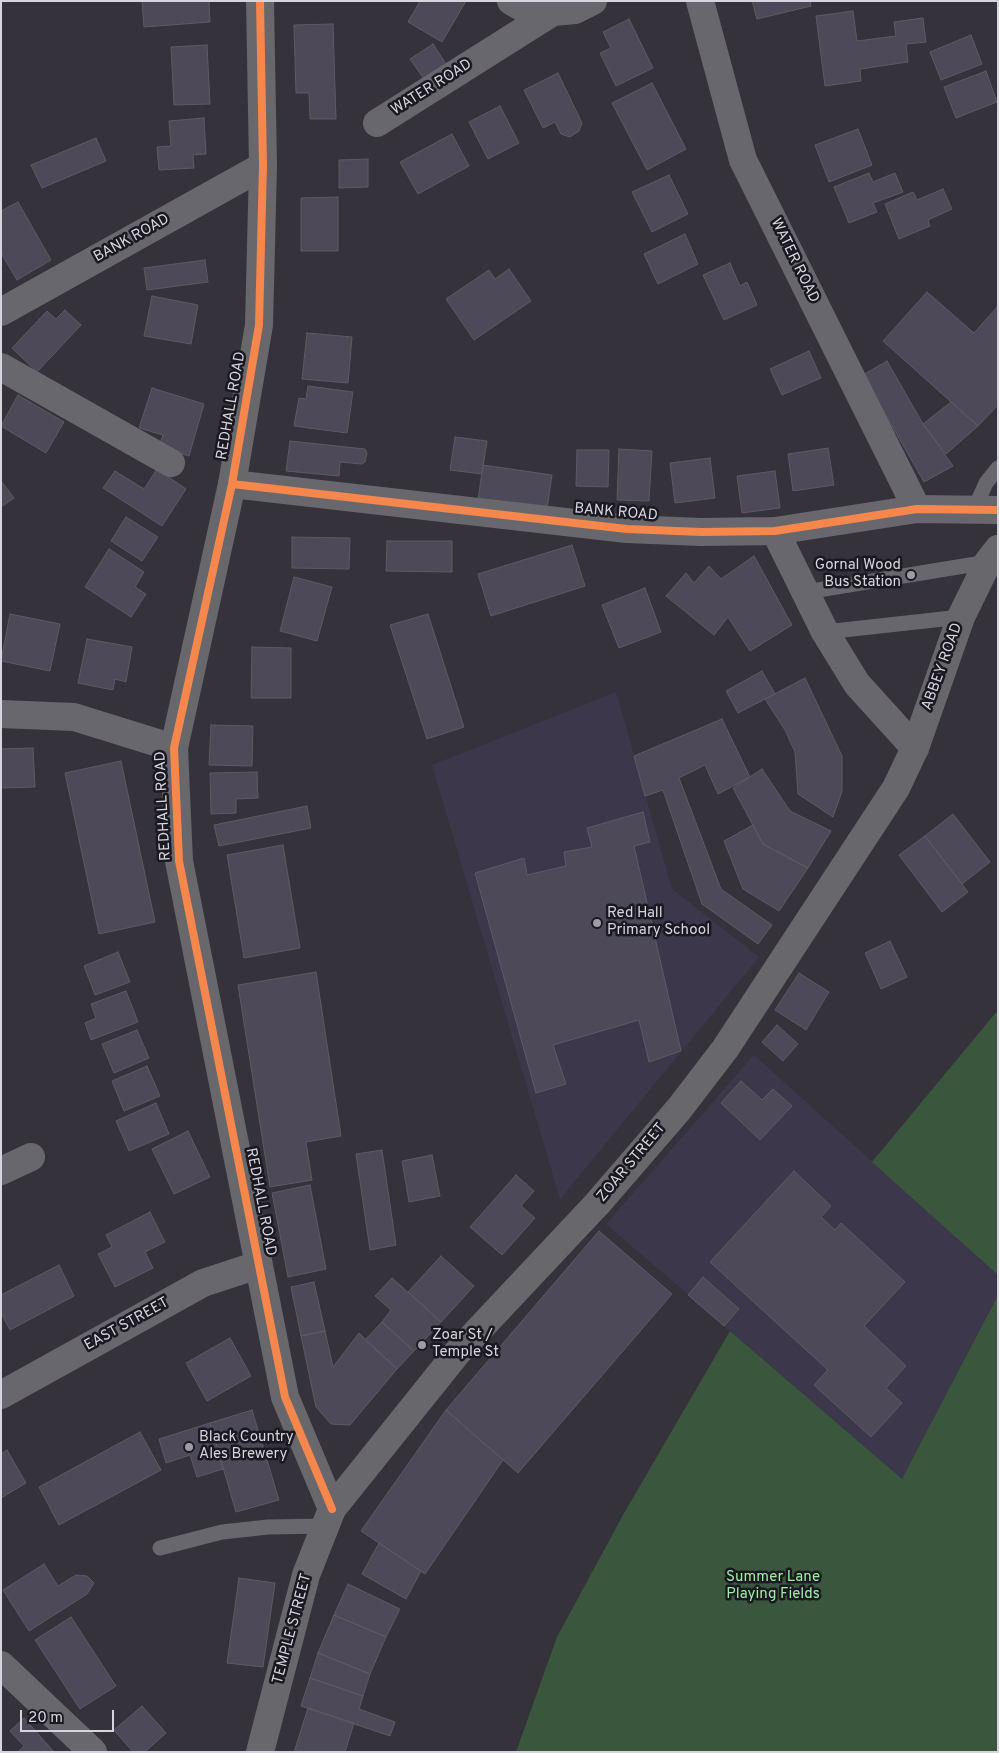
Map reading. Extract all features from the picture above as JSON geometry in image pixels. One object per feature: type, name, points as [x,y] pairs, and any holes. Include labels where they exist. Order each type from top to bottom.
[{"type":"street","name":"REDHALL ROAD","points":[[260,1],[263,166],[259,325],[232,484],[174,748],[179,861],[285,1397],[329,1518]]},
{"type":"street","points":[[511,1],[525,9],[553,12]]},
{"type":"street","name":"WATER ROAD","points":[[377,123],[553,12],[574,10],[593,1]]},
{"type":"street","name":"WATER ROAD","points":[[700,1],[743,160],[917,509]]},
{"type":"street","name":"BANK ROAD","points":[[1,312],[263,166]]},
{"type":"street","points":[[1,367],[171,463]]},
{"type":"street","name":"BANK ROAD","points":[[232,484],[627,529],[701,532],[775,531],[917,509],[986,510]]},
{"type":"street","points":[[775,531],[825,632],[857,684],[915,748]]},
{"type":"street","name":"ABBEY ROAD","points":[[896,788],[915,748],[961,617],[993,556]]},
{"type":"street","points":[[1,714],[74,717],[174,748]]},
{"type":"street","name":"ZOAR STREET","points":[[329,1518],[457,1353],[598,1204],[679,1108],[725,1049],[896,788]]},
{"type":"street","points":[[1,1171],[31,1156]]},
{"type":"street","name":"EAST STREET","points":[[1,1395],[203,1283],[258,1265]]},
{"type":"street","name":"TEMPLE STREET","points":[[260,1752],[306,1576],[329,1518]]},
{"type":"street","points":[[1,1665],[93,1752]]},
{"type":"lane","points":[[986,510],[986,483],[998,468]]},
{"type":"lane","points":[[806,592],[993,556]]},
{"type":"lane","points":[[825,632],[961,617]]},
{"type":"lane","points":[[160,1548],[222,1532],[329,1518]]},
{"type":"shaded area","name":"Red Hall Primary School","points":[[616,692],[672,889],[759,957],[560,1199],[432,765]]},
{"type":"shaded area","points":[[754,1055],[998,1275],[998,1295],[902,1479],[606,1224]]},
{"type":"green space","points":[[998,1010],[998,1275],[872,1162]]},
{"type":"green space","name":"Summer Lane Playing Fields","points":[[998,1295],[998,1752],[516,1752],[557,1637],[623,1515],[730,1331],[902,1479]]},
{"type":"building","points":[[142,1],[209,1],[210,22],[144,27]]},
{"type":"building","points":[[420,1],[466,1],[442,42],[408,22]]},
{"type":"building","points":[[752,1],[810,1],[811,6],[757,19]]},
{"type":"building","points":[[853,11],[857,41],[896,36],[894,22],[923,18],[926,42],[906,44],[908,62],[860,69],[861,81],[825,86],[816,16]]},
{"type":"building","points":[[629,19],[653,68],[616,86],[600,53],[611,48],[603,32]]},
{"type":"building","points":[[333,24],[336,119],[310,119],[309,93],[296,93],[294,25]]},
{"type":"building","points":[[971,35],[982,64],[941,80],[930,52]]},
{"type":"building","points":[[433,44],[446,64],[424,79],[410,59]]},
{"type":"building","points":[[207,45],[210,104],[174,105],[171,47]]},
{"type":"building","points":[[986,71],[997,102],[956,118],[944,87]]},
{"type":"building","points":[[558,73],[582,123],[579,131],[570,137],[561,134],[555,122],[543,128],[524,90]]},
{"type":"building","points":[[652,83],[686,149],[647,170],[612,103]]},
{"type":"building","points":[[500,106],[519,143],[488,159],[469,122]]},
{"type":"building","points":[[204,118],[206,154],[193,155],[194,168],[159,170],[157,147],[171,146],[169,121]]},
{"type":"building","points":[[858,129],[872,165],[829,182],[815,145]]},
{"type":"building","points":[[452,134],[469,166],[418,194],[400,162]]},
{"type":"building","points":[[96,138],[106,161],[42,188],[31,165]]},
{"type":"building","points":[[368,159],[368,187],[339,188],[339,160]]},
{"type":"building","points":[[869,173],[873,182],[895,173],[903,192],[873,203],[877,212],[849,223],[834,187]]},
{"type":"building","points":[[669,175],[688,214],[652,232],[632,192]]},
{"type":"building","points":[[943,189],[952,209],[928,220],[930,226],[899,239],[885,204],[913,192],[917,200]]},
{"type":"building","points":[[338,197],[338,251],[301,251],[301,198]]},
{"type":"building","points":[[18,202],[51,260],[17,280],[1,253],[1,211]]},
{"type":"building","points":[[685,234],[698,264],[658,284],[644,254]]},
{"type":"building","points":[[205,260],[208,282],[147,290],[144,268]]},
{"type":"building","points":[[730,263],[740,286],[747,282],[757,305],[724,320],[703,275]]},
{"type":"building","points":[[509,269],[531,301],[474,340],[446,299],[489,270],[495,279]]},
{"type":"building","points":[[927,292],[974,333],[998,306],[998,405],[978,426],[883,341]]},
{"type":"building","points":[[152,296],[198,305],[191,344],[144,336]]},
{"type":"building","points":[[65,310],[81,325],[37,372],[12,348],[47,311],[56,319]]},
{"type":"building","points":[[307,333],[352,337],[348,383],[302,379]]},
{"type":"building","points":[[809,351],[821,378],[782,395],[770,369]]},
{"type":"building","points":[[887,361],[923,424],[953,466],[924,482],[863,375]]},
{"type":"building","points":[[308,386],[353,392],[347,433],[294,426],[299,398],[306,399]]},
{"type":"building","points":[[152,388],[204,404],[189,456],[159,447],[163,435],[139,428]]},
{"type":"building","points":[[18,395],[64,422],[46,453],[1,426]]},
{"type":"building","points":[[951,402],[978,426],[946,454],[923,424]]},
{"type":"building","points":[[455,437],[487,441],[482,474],[450,470]]},
{"type":"building","points":[[290,441],[365,449],[367,453],[365,462],[362,464],[340,462],[339,476],[286,471]]},
{"type":"building","points":[[828,448],[834,485],[793,491],[788,454]]},
{"type":"building","points":[[619,449],[652,451],[649,501],[617,500]]},
{"type":"building","points":[[577,450],[609,450],[608,487],[576,486]]},
{"type":"building","points":[[710,458],[715,498],[675,503],[670,463]]},
{"type":"building","points":[[483,465],[552,475],[547,509],[478,500]]},
{"type":"building","points":[[157,469],[186,489],[162,526],[103,488],[115,471],[144,489]]},
{"type":"building","points":[[775,471],[780,508],[742,513],[737,476]]},
{"type":"building","points":[[1,481],[14,498],[1,507]]},
{"type":"building","points":[[126,517],[158,537],[142,561],[111,541]]},
{"type":"building","points":[[292,537],[350,538],[349,569],[292,568]]},
{"type":"building","points":[[387,541],[452,541],[452,572],[386,571]]},
{"type":"building","points":[[572,545],[585,586],[491,616],[478,574]]},
{"type":"building","points":[[109,549],[144,572],[135,587],[146,594],[131,617],[85,587]]},
{"type":"building","points":[[754,556],[792,625],[750,651],[728,617],[714,635],[666,596],[686,573],[694,583],[709,566],[721,579]]},
{"type":"building","points":[[294,577],[332,587],[317,641],[280,631]]},
{"type":"building","points":[[645,588],[661,632],[619,648],[602,605]]},
{"type":"building","points":[[10,614],[60,624],[50,671],[1,661]]},
{"type":"building","points":[[428,614],[464,727],[427,739],[390,625]]},
{"type":"building","points":[[87,639],[132,647],[126,682],[115,679],[113,690],[78,683]]},
{"type":"building","points":[[252,647],[291,648],[291,698],[251,698]]},
{"type":"building","points":[[762,671],[775,694],[738,713],[726,691]]},
{"type":"building","points":[[805,678],[842,756],[842,791],[833,817],[798,794],[795,752],[785,730],[765,699]]},
{"type":"building","points":[[722,719],[750,777],[718,794],[705,765],[679,778],[721,889],[772,925],[758,944],[702,904],[663,790],[645,796],[634,756]]},
{"type":"building","points":[[211,725],[253,726],[252,766],[209,765]]},
{"type":"building","points":[[33,748],[35,787],[1,788],[1,749]]},
{"type":"building","points":[[121,761],[155,922],[99,934],[65,773]]},
{"type":"building","points":[[762,769],[790,811],[831,831],[808,868],[763,844],[733,788]]},
{"type":"building","points":[[257,772],[258,798],[236,799],[236,813],[211,814],[210,773]]},
{"type":"building","points":[[307,806],[311,828],[219,846],[214,825]]},
{"type":"building","points":[[643,812],[650,842],[634,846],[681,1051],[649,1062],[639,1020],[553,1045],[566,1084],[536,1093],[475,873],[524,858],[527,875],[566,866],[564,852],[592,847],[587,828]]},
{"type":"building","points":[[953,814],[990,862],[962,884],[925,836]]},
{"type":"building","points":[[753,825],[763,844],[808,868],[779,911],[743,889],[724,841]]},
{"type":"building","points":[[925,836],[968,892],[942,912],[899,855]]},
{"type":"building","points":[[283,845],[300,948],[244,958],[227,855]]},
{"type":"building","points":[[890,941],[907,977],[881,989],[865,953]]},
{"type":"building","points":[[118,952],[130,982],[95,995],[84,966]]},
{"type":"building","points":[[316,972],[341,1136],[306,1142],[312,1180],[270,1187],[238,985]]},
{"type":"building","points":[[799,973],[829,992],[806,1030],[775,1010]]},
{"type":"building","points":[[126,991],[138,1022],[91,1040],[85,1023],[96,1018],[91,1004]]},
{"type":"building","points":[[777,1025],[798,1044],[783,1061],[762,1042]]},
{"type":"building","points":[[137,1030],[149,1058],[114,1073],[102,1044]]},
{"type":"building","points":[[147,1066],[160,1096],[124,1111],[112,1081]]},
{"type":"building","points":[[741,1081],[762,1100],[773,1089],[792,1106],[760,1140],[721,1103]]},
{"type":"building","points":[[156,1103],[169,1134],[129,1151],[116,1121]]},
{"type":"building","points":[[188,1131],[210,1177],[174,1194],[152,1149]]},
{"type":"building","points":[[382,1150],[396,1245],[370,1250],[356,1154]]},
{"type":"building","points":[[432,1155],[440,1196],[409,1202],[402,1161]]},
{"type":"building","points":[[794,1171],[831,1206],[821,1217],[835,1230],[841,1223],[905,1282],[864,1326],[906,1366],[886,1388],[902,1403],[871,1437],[814,1385],[828,1370],[710,1262]]},
{"type":"building","points":[[516,1175],[534,1191],[521,1206],[535,1218],[502,1255],[470,1227]]},
{"type":"building","points":[[310,1185],[326,1269],[288,1277],[272,1193]]},
{"type":"building","points":[[150,1212],[165,1242],[145,1252],[153,1268],[115,1287],[98,1254],[112,1247],[106,1235]]},
{"type":"building","points":[[599,1231],[672,1294],[518,1473],[446,1410]]},
{"type":"building","points":[[441,1256],[474,1286],[441,1322],[408,1292]]},
{"type":"building","points":[[59,1265],[74,1296],[10,1330],[1,1313],[1,1295]]},
{"type":"building","points":[[703,1277],[739,1309],[724,1326],[688,1295]]},
{"type":"building","points":[[392,1278],[441,1322],[414,1351],[382,1322],[391,1310],[375,1296]]},
{"type":"building","points":[[314,1282],[325,1331],[301,1336],[291,1287]]},
{"type":"building","points":[[382,1322],[414,1351],[397,1369],[365,1340]]},
{"type":"building","points":[[325,1331],[333,1367],[359,1333],[397,1369],[350,1425],[331,1424],[316,1407],[301,1336]]},
{"type":"building","points":[[230,1338],[251,1376],[207,1401],[186,1363]]},
{"type":"building","points":[[252,1410],[279,1500],[236,1512],[210,1423]]},
{"type":"building","points":[[446,1410],[503,1460],[425,1574],[361,1531]]},
{"type":"building","name":"Black Country Ales Brewery","points":[[210,1423],[223,1469],[197,1477],[190,1455],[166,1463],[159,1439]]},
{"type":"building","points":[[140,1432],[161,1470],[59,1525],[39,1487]]},
{"type":"building","points":[[7,1450],[26,1483],[1,1498],[1,1454]]},
{"type":"building","points":[[379,1543],[421,1571],[406,1599],[362,1574]]},
{"type":"building","points":[[44,1564],[58,1586],[76,1575],[87,1576],[94,1583],[87,1594],[29,1631],[3,1590]]},
{"type":"building","points":[[239,1578],[275,1583],[263,1667],[227,1663]]},
{"type":"building","points":[[348,1584],[400,1609],[386,1637],[334,1615]]},
{"type":"building","points":[[334,1615],[386,1637],[370,1674],[318,1653]]},
{"type":"building","points":[[71,1617],[116,1686],[80,1709],[35,1640]]},
{"type":"building","points":[[318,1653],[370,1674],[363,1696],[310,1678]]},
{"type":"building","points":[[310,1678],[363,1696],[359,1709],[395,1722],[390,1736],[301,1706]]},
{"type":"building","points":[[142,1706],[166,1733],[145,1752],[133,1752],[114,1730]]},
{"type":"building","points":[[308,1708],[354,1723],[345,1752],[294,1752]]},
{"type":"building","points":[[24,1718],[54,1752],[18,1752],[24,1746],[10,1731]]},
{"type":"cycle path","points":[[260,1],[263,166],[259,325],[232,484],[174,748],[179,861],[285,1397],[332,1509]]},
{"type":"cycle path","points":[[232,484],[627,529],[701,532],[775,531],[917,509],[998,510]]},
{"type":"place","name":"Gornal Wood Bus Station","points":[[911,575]]},
{"type":"place","name":"Red Hall Primary School","points":[[597,923]]},
{"type":"place","name":"Zoar St / Temple St","points":[[422,1345]]},
{"type":"place","name":"Black Country Ales Brewery","points":[[189,1447]]}]
